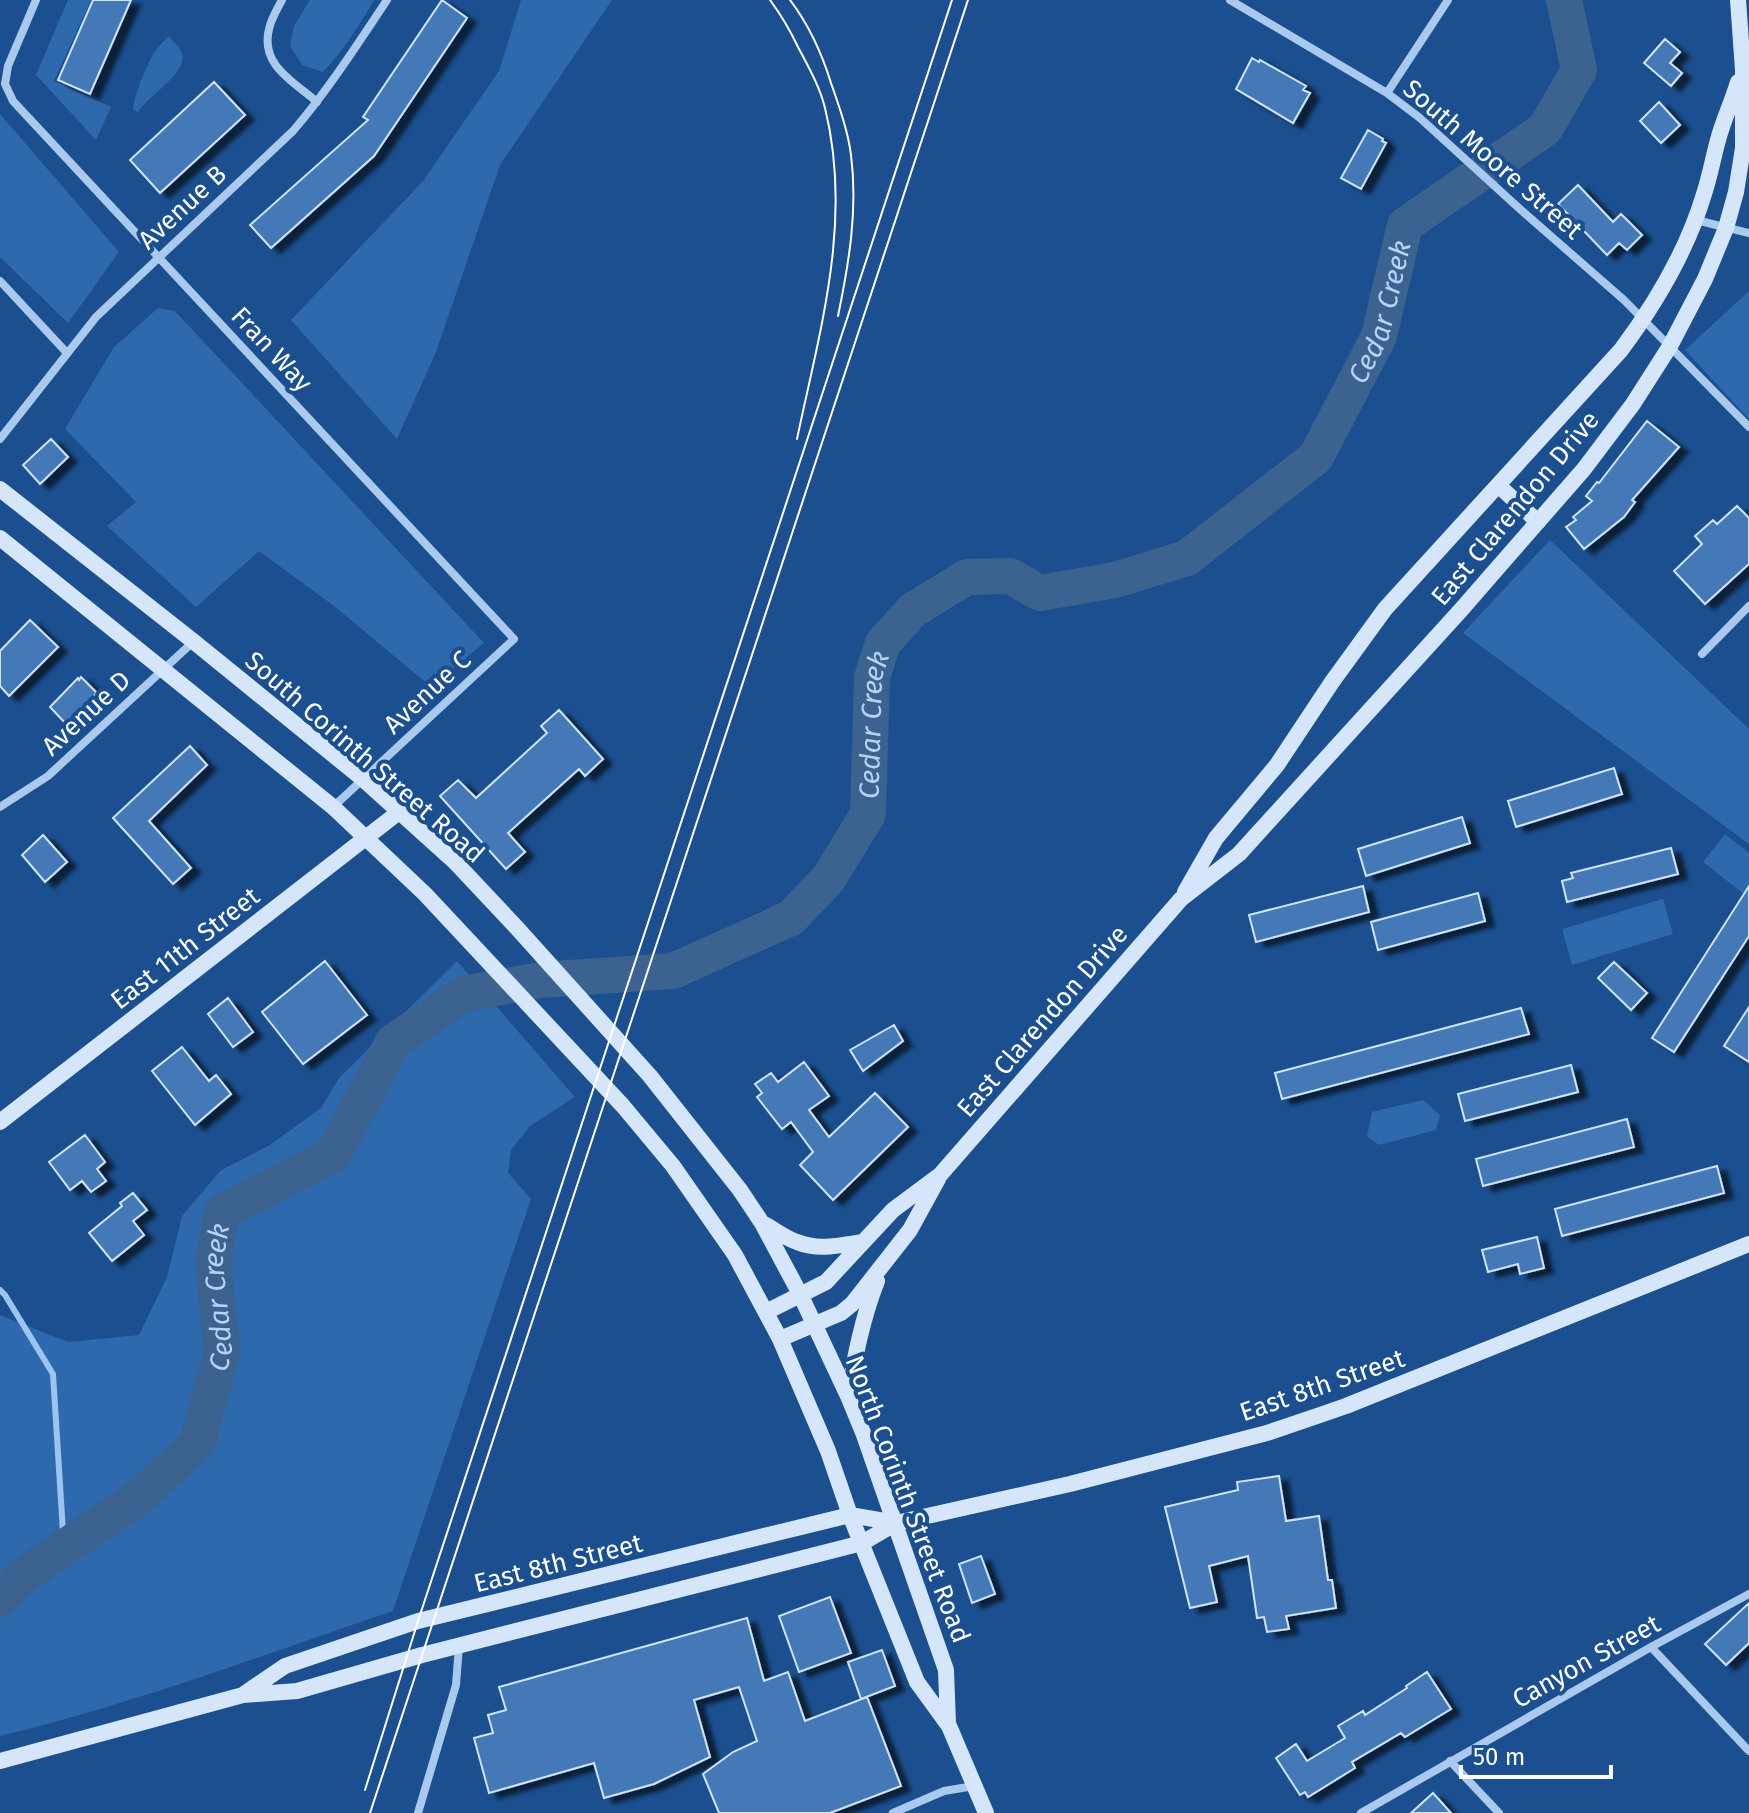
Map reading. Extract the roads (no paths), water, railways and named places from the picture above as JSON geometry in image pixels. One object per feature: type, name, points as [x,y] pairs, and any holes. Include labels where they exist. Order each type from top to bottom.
[{"type":"street","name":"Fran Way","points":[[36,0],[8,66],[5,84],[13,101],[514,639]]},
{"type":"street","points":[[282,0],[269,27],[267,47],[272,63],[317,102]]},
{"type":"street","name":"Avenue B","points":[[0,439],[96,317],[293,131],[317,102],[387,0]]},
{"type":"street","name":"South Moore Street","points":[[1230,0],[1387,93],[1420,118],[1624,300],[1749,427]]},
{"type":"street","points":[[1387,93],[1448,0]]},
{"type":"street","name":"East Clarendon Drive","points":[[766,1312],[826,1282],[893,1210],[940,1175],[1181,899],[1239,854],[1538,522],[1584,469],[1633,404],[1670,346],[1705,279],[1726,228],[1736,192],[1743,148],[1743,70],[1738,0]]},
{"type":"street","name":"East Clarendon Drive","points":[[1181,899],[1216,838],[1277,765],[1385,609],[1621,350],[1644,319],[1672,271],[1695,220],[1719,137],[1743,70]]},
{"type":"street","points":[[1695,220],[1749,233]]},
{"type":"street","points":[[0,281],[67,353]]},
{"type":"street","points":[[1498,485],[1538,522]]},
{"type":"street","name":"South Corinth Street Road","points":[[0,489],[363,779],[455,862],[650,1076],[740,1190],[762,1223],[800,1294]]},
{"type":"street","points":[[0,538],[333,807],[468,940],[623,1106],[673,1166],[735,1255],[766,1312]]},
{"type":"street","points":[[1702,654],[1749,606]]},
{"type":"street","name":"Avenue C","points":[[333,807],[514,639]]},
{"type":"street","name":"Avenue D","points":[[0,807],[48,776],[193,641]]},
{"type":"street","name":"East 11th Street","points":[[0,1122],[399,812]]},
{"type":"street","name":"East Clarendon Drive","points":[[780,1339],[841,1313],[852,1304],[910,1230],[940,1175]]},
{"type":"street","points":[[762,1223],[796,1242],[815,1247],[863,1242]]},
{"type":"street","name":"East 8th Street","points":[[0,1761],[243,1695],[297,1691],[459,1646],[862,1543],[896,1523],[1070,1484],[1267,1433],[1346,1406],[1749,1244]]},
{"type":"street","points":[[848,1396],[868,1303],[884,1263]]},
{"type":"street","name":"North Corinth Street Road","points":[[800,1294],[848,1396],[896,1523],[946,1670],[949,1726]]},
{"type":"street","name":"North Corinth Street Road","points":[[766,1312],[828,1451],[850,1515],[917,1682],[949,1726],[986,1813]]},
{"type":"street","name":"East 8th Street","points":[[243,1695],[285,1666],[418,1621],[850,1515],[896,1523]]},
{"type":"street","name":"Canyon Street","points":[[1361,1813],[1749,1594]]},
{"type":"street","points":[[418,1813],[456,1685],[459,1646]]},
{"type":"street","points":[[1651,1647],[1749,1751]]},
{"type":"street","points":[[1450,1761],[1499,1813]]},
{"type":"street","points":[[893,1813],[944,1791],[974,1786]]},
{"type":"waterway","name":"Cedar Creek","points":[[0,1599],[25,1574],[139,1497],[197,1444],[222,1351],[213,1260],[222,1212],[333,1155],[393,1042],[463,994],[540,980],[673,971],[791,918],[829,878],[868,814],[872,677],[883,643],[913,610],[967,577],[1010,576],[1040,593],[1115,580],[1187,558],[1316,457],[1379,336],[1405,225],[1545,129],[1579,70],[1564,0]]},
{"type":"waterway","points":[[0,1290],[53,1374],[64,1548]]},
{"type":"tram line","points":[[770,0],[792,35],[823,100],[833,150],[836,192],[830,275],[797,439]]},
{"type":"tram line","points":[[790,0],[809,30],[823,61],[843,119],[851,155],[851,236],[838,316]]},
{"type":"tram line","points":[[365,1790],[952,0]]},
{"type":"tram line","points":[[370,1813],[968,0]]}]
